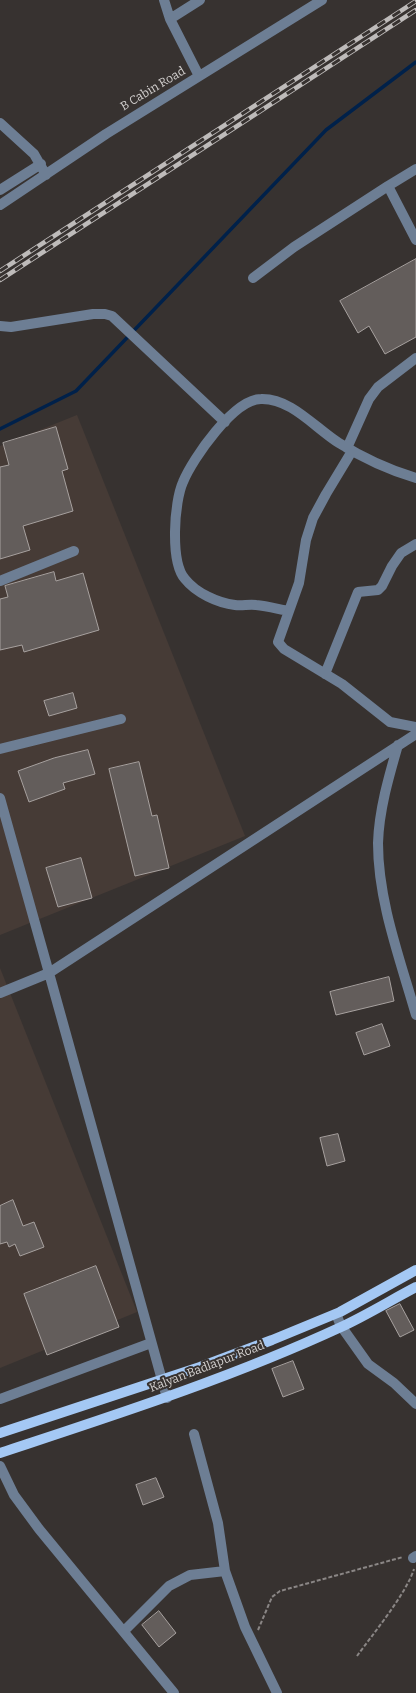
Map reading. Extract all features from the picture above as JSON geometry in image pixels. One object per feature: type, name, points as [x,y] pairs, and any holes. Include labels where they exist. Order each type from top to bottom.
[{"type":"main road","name":"Kalyan Badlapur Road","points":[[0,1433],[162,1380],[272,1340],[336,1314],[416,1270]]},
{"type":"main road","name":"Kalyan Badlapur Road","points":[[0,1452],[167,1398],[264,1360],[342,1326],[416,1287]]},
{"type":"street","points":[[164,0],[170,19],[199,76]]},
{"type":"street","points":[[170,19],[200,0]]},
{"type":"street","name":"B Cabin Road","points":[[0,205],[106,134],[322,0]]},
{"type":"street","points":[[0,123],[34,154],[46,175]]},
{"type":"street","points":[[0,190],[41,164]]},
{"type":"street","points":[[253,278],[294,247],[416,169]]},
{"type":"street","points":[[388,186],[416,240]]},
{"type":"street","points":[[0,326],[11,327],[104,314],[112,316],[225,422]]},
{"type":"street","points":[[416,358],[378,387],[369,398],[349,450],[313,518],[306,540],[299,583],[279,637],[280,646],[342,684],[390,722],[416,727]]},
{"type":"street","points":[[289,611],[256,605],[235,605],[220,601],[201,592],[184,579],[178,564],[175,530],[182,483],[196,455],[240,406],[252,400],[262,398],[276,402],[293,409],[349,450],[395,471],[416,478]]},
{"type":"street","points":[[325,674],[358,592],[378,590],[382,586],[392,566],[401,553],[416,544]]},
{"type":"street","points":[[0,581],[74,551]]},
{"type":"street","points":[[0,749],[121,719]]},
{"type":"street","points":[[0,993],[49,973],[416,734]]},
{"type":"street","points":[[398,745],[383,807],[378,842],[380,875],[387,912],[416,1015]]},
{"type":"street","points":[[0,798],[167,1398]]},
{"type":"street","points":[[336,1314],[342,1326],[368,1364],[394,1383],[416,1404]]},
{"type":"street","points":[[0,1399],[151,1343]]},
{"type":"street","points":[[194,1434],[218,1524],[225,1571],[254,1646],[277,1693]]},
{"type":"street","points":[[0,1466],[14,1495],[39,1529],[174,1693]]},
{"type":"street","points":[[124,1631],[159,1594],[177,1581],[190,1576],[225,1571]]},
{"type":"path","points":[[254,1646],[266,1608],[272,1597],[280,1591],[379,1562],[406,1556],[415,1557],[415,1565],[410,1577],[387,1615],[356,1656]]},
{"type":"shaded area","points":[[77,415],[245,836],[0,935],[0,446]]},
{"type":"shaded area","points":[[0,968],[137,1312],[0,1368]]},
{"type":"building","points":[[416,259],[416,337],[385,354],[369,326],[358,333],[340,301]]},
{"type":"building","points":[[56,427],[68,469],[62,471],[73,511],[23,526],[30,550],[0,559],[0,467],[9,465],[3,443]]},
{"type":"building","points":[[54,572],[56,581],[83,573],[99,630],[24,652],[22,645],[0,650],[0,599],[8,597],[5,586]]},
{"type":"building","points":[[73,693],[77,708],[49,716],[44,701]]},
{"type":"building","points":[[88,750],[95,774],[63,783],[65,789],[29,802],[18,771],[54,758]]},
{"type":"building","points":[[139,762],[152,816],[157,815],[169,868],[135,876],[109,769]]},
{"type":"building","points":[[81,858],[92,898],[58,907],[46,868]]},
{"type":"building","points":[[389,977],[394,1001],[336,1015],[330,992]]},
{"type":"building","points":[[382,1024],[390,1046],[364,1055],[356,1033]]},
{"type":"building","points":[[338,1134],[345,1161],[327,1166],[320,1138]]},
{"type":"building","points":[[13,1200],[23,1226],[34,1222],[44,1247],[20,1256],[15,1244],[9,1247],[7,1242],[0,1244],[0,1206]]},
{"type":"building","points":[[96,1266],[119,1327],[47,1355],[24,1294]]},
{"type":"building","points":[[400,1304],[414,1330],[400,1337],[386,1311]]},
{"type":"building","points":[[293,1361],[304,1389],[283,1397],[272,1369]]},
{"type":"building","points":[[156,1478],[164,1497],[143,1505],[136,1485]]},
{"type":"building","points":[[159,1611],[176,1633],[159,1647],[142,1625]]},
{"type":"waterway","points":[[0,429],[76,391],[326,130],[416,62]]},
{"type":"railway","points":[[0,271],[416,1]]},
{"type":"railway","points":[[0,280],[416,10]]}]
